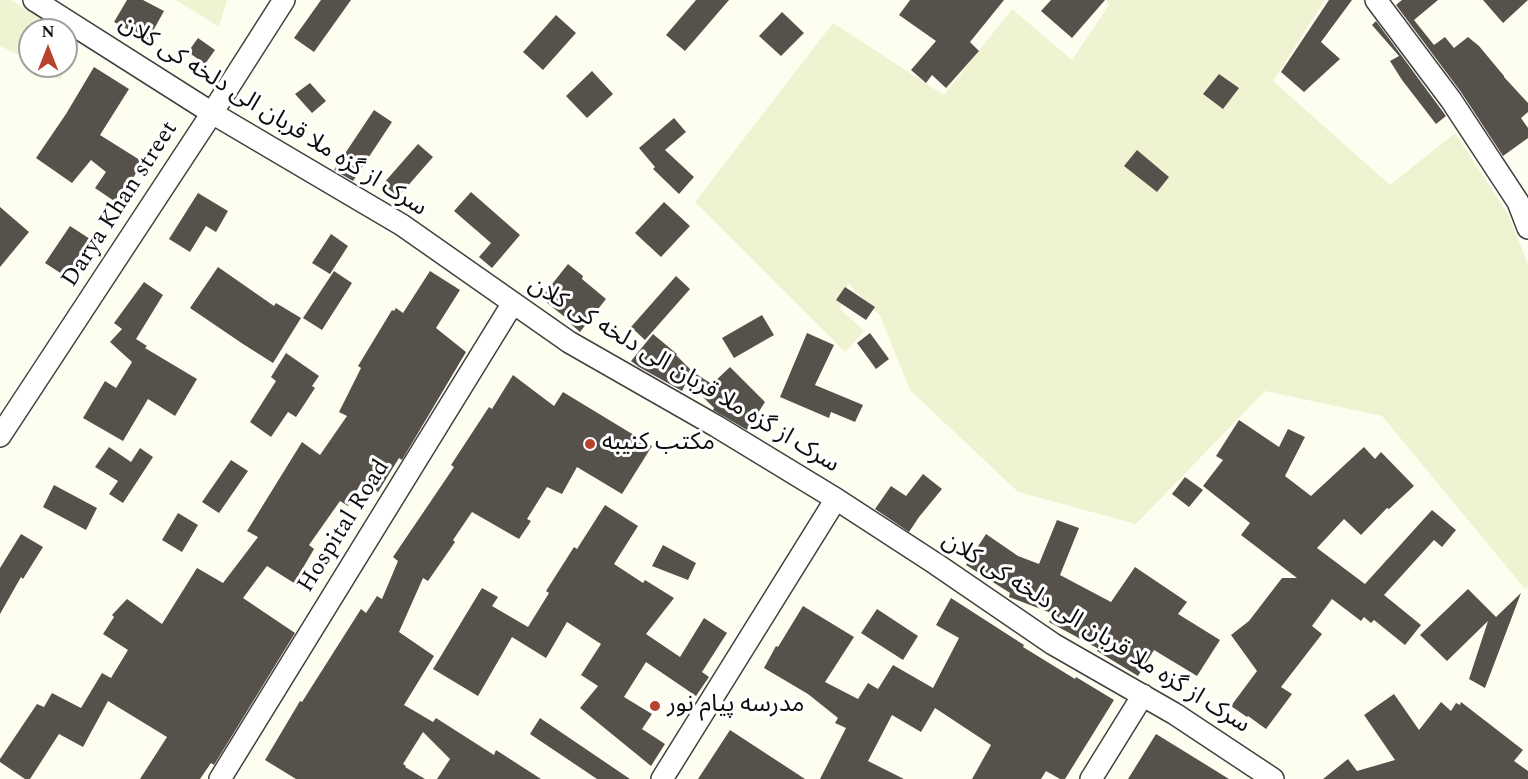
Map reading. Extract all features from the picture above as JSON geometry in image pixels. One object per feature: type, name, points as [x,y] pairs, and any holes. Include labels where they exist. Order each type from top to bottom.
[{"type":"street","name":"سرک از گزه ملا قربان الی دلخه کی کلان","points":[[34,0],[212,113],[402,225],[569,342],[716,426],[836,499],[1053,644],[1175,714],[1273,779]]},
{"type":"street","name":"Darya Khan street","points":[[0,436],[284,0]]},
{"type":"street","points":[[1376,0],[1451,100],[1518,202],[1528,228]]},
{"type":"street","name":"Hospital Road","points":[[220,779],[513,303]]},
{"type":"street","points":[[662,779],[836,499]]},
{"type":"street","points":[[1091,779],[1143,695]]},
{"type":"green space","points":[[0,0],[11,0],[39,18],[18,18],[18,54],[0,46]]},
{"type":"green space","points":[[176,0],[227,0],[219,27]]},
{"type":"green space","points":[[1106,0],[1325,0],[1273,81],[1390,185],[1455,133],[1508,214],[1528,264],[1528,587],[1525,589],[1382,416],[1265,391],[1136,524],[1018,492],[910,390],[880,316],[848,283],[840,309],[864,331],[845,352],[695,202],[833,23],[944,95],[1012,9],[1072,60],[1109,5]]},
{"type":"building","points":[[127,0],[143,0],[164,11],[148,40],[114,22]]},
{"type":"building","points":[[321,0],[351,0],[314,52],[294,38]]},
{"type":"building","points":[[696,0],[729,0],[685,51],[666,35]]},
{"type":"building","points":[[910,0],[1004,0],[970,42],[979,51],[946,88],[932,75],[926,83],[911,70],[936,41],[899,15]]},
{"type":"building","points":[[1051,0],[1105,0],[1072,38],[1041,11]]},
{"type":"building","points":[[1329,0],[1352,0],[1321,42],[1340,59],[1304,92],[1281,72]]},
{"type":"building","points":[[1402,0],[1438,0],[1414,20],[1434,45],[1445,37],[1454,48],[1468,37],[1479,46],[1528,103],[1528,112],[1521,118],[1528,128],[1528,138],[1503,156],[1461,92],[1396,5]]},
{"type":"building","points":[[1483,0],[1528,0],[1503,23]]},
{"type":"building","points":[[782,12],[804,33],[781,56],[759,36]]},
{"type":"building","points":[[556,15],[576,33],[543,70],[523,52]]},
{"type":"building","points":[[1376,21],[1446,116],[1436,124],[1390,61],[1399,56],[1372,25]]},
{"type":"building","points":[[198,38],[215,50],[205,64],[188,52]]},
{"type":"building","points":[[94,67],[129,89],[100,135],[143,162],[117,203],[95,188],[106,172],[91,160],[72,183],[36,158]]},
{"type":"building","points":[[592,71],[613,94],[587,118],[566,96]]},
{"type":"building","points":[[1219,74],[1239,88],[1223,109],[1203,94]]},
{"type":"building","points":[[310,83],[326,101],[312,113],[295,94]]},
{"type":"building","points":[[374,110],[392,122],[353,181],[334,170]]},
{"type":"building","points":[[674,118],[686,132],[665,150],[694,177],[679,194],[653,169],[655,167],[639,148]]},
{"type":"building","points":[[418,144],[433,157],[398,197],[383,184]]},
{"type":"building","points":[[1137,150],[1169,177],[1157,192],[1124,166]]},
{"type":"building","points":[[471,192],[520,235],[492,268],[479,257],[491,243],[454,211]]},
{"type":"building","points":[[198,193],[228,211],[216,232],[206,226],[190,252],[169,239]]},
{"type":"building","points":[[664,202],[690,226],[661,257],[635,233]]},
{"type":"building","points":[[0,207],[29,232],[0,267]]},
{"type":"building","points":[[70,226],[90,239],[65,276],[45,263]]},
{"type":"building","points":[[331,234],[348,246],[330,274],[312,263]]},
{"type":"building","points":[[568,264],[606,299],[580,332],[541,298]]},
{"type":"building","points":[[218,267],[274,306],[276,303],[301,318],[273,363],[190,308]]},
{"type":"building","points":[[334,271],[352,283],[322,330],[303,318]]},
{"type":"building","points":[[430,271],[460,290],[436,328],[466,352],[402,460],[399,458],[378,492],[362,481],[348,506],[340,501],[309,545],[314,549],[294,583],[267,566],[243,598],[295,633],[214,765],[211,763],[200,779],[140,779],[167,737],[108,701],[83,747],[59,734],[30,779],[25,779],[0,762],[37,704],[44,707],[52,693],[81,708],[102,673],[111,678],[128,650],[103,634],[114,617],[112,615],[127,599],[162,624],[197,568],[223,583],[258,537],[247,531],[302,442],[320,455],[347,416],[339,412],[361,368],[358,366],[392,310],[396,308],[403,313]]},
{"type":"building","points":[[676,276],[690,289],[645,340],[631,327]]},
{"type":"building","points":[[144,282],[163,295],[136,339],[147,346],[145,348],[197,379],[175,416],[148,399],[123,441],[83,418],[105,381],[116,388],[132,362],[110,342],[122,329],[114,323]]},
{"type":"building","points":[[845,287],[875,307],[866,320],[836,300]]},
{"type":"building","points":[[762,315],[774,335],[734,358],[722,338]]},
{"type":"building","points":[[807,333],[834,345],[815,385],[863,405],[855,422],[831,412],[829,418],[780,397]]},
{"type":"building","points":[[870,333],[889,359],[876,369],[857,343]]},
{"type":"building","points":[[653,334],[677,354],[693,372],[712,384],[730,367],[765,402],[747,430],[713,410],[714,408],[687,381],[682,391],[631,361]]},
{"type":"building","points":[[286,353],[319,376],[312,386],[315,388],[296,417],[288,412],[271,437],[250,422],[276,381],[271,377]]},
{"type":"building","points":[[513,375],[554,406],[563,392],[652,446],[622,494],[577,467],[562,494],[547,487],[527,519],[531,521],[519,539],[472,512],[428,581],[423,578],[399,632],[434,656],[404,705],[433,722],[436,718],[494,755],[496,750],[541,779],[437,779],[450,759],[423,732],[403,764],[425,779],[296,779],[265,760],[300,701],[302,702],[361,609],[366,613],[377,596],[382,599],[398,561],[393,557],[454,467],[451,465],[489,407],[492,409]]},
{"type":"building","points":[[1239,420],[1279,447],[1288,429],[1305,437],[1285,476],[1311,496],[1364,447],[1375,459],[1381,452],[1414,486],[1389,509],[1387,508],[1361,535],[1344,519],[1317,548],[1365,584],[1432,510],[1456,530],[1442,547],[1434,540],[1384,595],[1421,625],[1405,645],[1374,620],[1371,623],[1364,617],[1361,621],[1332,599],[1312,626],[1322,634],[1281,687],[1292,694],[1266,729],[1231,706],[1257,671],[1231,635],[1249,621],[1282,578],[1297,578],[1241,535],[1250,523],[1203,486],[1223,460],[1216,456]]},
{"type":"building","points":[[109,447],[131,462],[140,448],[153,457],[123,503],[109,494],[118,481],[95,467]]},
{"type":"building","points":[[231,460],[248,471],[219,513],[202,502]]},
{"type":"building","points":[[923,474],[942,489],[909,532],[875,509],[891,486],[906,496]]},
{"type":"building","points":[[1185,477],[1203,490],[1189,507],[1172,494]]},
{"type":"building","points":[[54,485],[97,508],[86,530],[43,507]]},
{"type":"building","points":[[605,505],[638,526],[614,564],[643,583],[645,580],[674,598],[646,634],[680,657],[704,618],[727,633],[702,672],[709,677],[696,696],[646,662],[624,697],[652,714],[642,729],[665,744],[651,766],[580,708],[598,686],[581,675],[601,644],[567,622],[546,658],[512,637],[478,696],[433,669],[482,588],[498,597],[492,606],[528,627],[549,593],[546,591],[574,547],[577,549]]},
{"type":"building","points":[[178,513],[198,525],[182,552],[162,540]]},
{"type":"building","points":[[1057,520],[1079,528],[1060,575],[1111,602],[1135,567],[1187,602],[1178,614],[1220,640],[1197,676],[1154,650],[1138,676],[1097,651],[1099,649],[1049,622],[1054,614],[1009,597],[1010,593],[966,565],[986,534],[1018,556],[1039,564]]},
{"type":"building","points":[[21,534],[43,547],[23,579],[21,577],[0,614],[0,568]]},
{"type":"building","points":[[663,545],[696,563],[688,580],[652,566]]},
{"type":"building","points":[[1468,589],[1496,617],[1521,593],[1485,688],[1469,679],[1488,621],[1447,661],[1420,635]]},
{"type":"building","points":[[951,598],[1024,645],[1023,647],[1114,700],[1065,779],[1060,779],[1046,771],[1041,779],[972,779],[991,745],[935,708],[921,732],[892,715],[868,761],[904,779],[820,779],[846,728],[835,723],[838,718],[808,694],[764,668],[803,606],[854,637],[825,682],[858,699],[868,683],[878,689],[893,665],[933,688],[959,638],[936,625]]},
{"type":"building","points":[[877,609],[918,636],[903,660],[861,633]]},
{"type":"building","points":[[1394,694],[1419,730],[1441,702],[1451,711],[1456,703],[1460,705],[1461,702],[1523,750],[1514,761],[1528,771],[1528,779],[1323,779],[1348,759],[1357,771],[1395,760],[1364,715]]},
{"type":"building","points":[[540,718],[630,779],[597,779],[530,734]]},
{"type":"building","points":[[730,730],[805,779],[698,779]]},
{"type":"building","points":[[1156,734],[1174,745],[1229,779],[1128,779]]},
{"type":"place","name":"مکتب کنیبه","points":[[590,444]]},
{"type":"place","name":"مدرسه پیام نور","points":[[655,706]]}]
